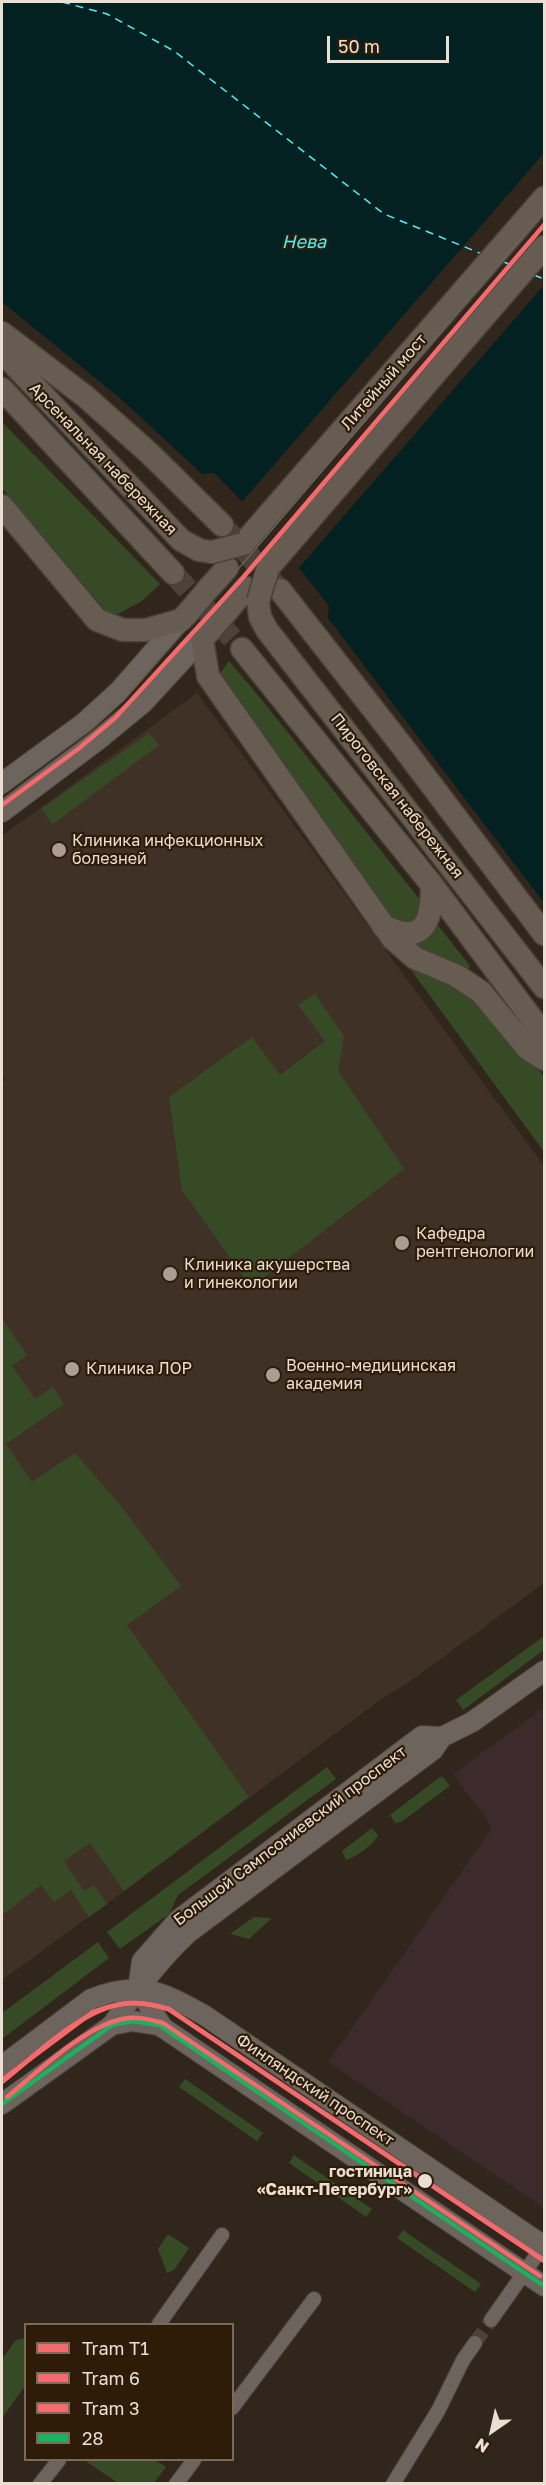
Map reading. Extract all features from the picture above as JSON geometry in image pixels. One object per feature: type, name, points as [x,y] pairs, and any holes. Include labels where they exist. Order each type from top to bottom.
[{"type":"main road","name":"Литейный мост","points":[[184,617],[208,589],[219,560],[243,544],[544,198]]},
{"type":"main road","name":"Литейный мост","points":[[252,595],[268,568],[544,247]]},
{"type":"main road","name":"Арсенальная набережная","points":[[2,333],[94,404],[149,453],[222,525]]},
{"type":"main road","name":"Арсенальная набережная","points":[[2,352],[181,540],[219,560]]},
{"type":"main road","name":"Арсенальная набережная","points":[[2,389],[173,573]]},
{"type":"main road","points":[[2,506],[97,620],[123,630],[146,630],[184,617]]},
{"type":"main road","name":"Пироговская набережная","points":[[280,590],[402,746],[544,934]]},
{"type":"main road","points":[[2,812],[143,703],[228,610],[252,595]]},
{"type":"main road","name":"Пироговская набережная","points":[[252,595],[267,630],[544,987]]},
{"type":"main road","points":[[2,783],[85,722],[118,692],[184,617]]},
{"type":"main road","points":[[204,637],[208,676],[393,939],[415,958],[458,976],[481,992],[528,1049],[544,1059]]},
{"type":"main road","name":"Пироговская набережная","points":[[242,649],[432,885],[544,1035]]},
{"type":"main road","points":[[168,675],[189,668],[208,676]]},
{"type":"main road","name":"Пироговская набережная","points":[[383,926],[399,934],[417,931],[430,915],[432,885]]},
{"type":"main road","name":"Большой Сампсониевский проспект","points":[[138,1988],[142,1961],[178,1920],[422,1736],[442,1737],[472,1722],[544,1671]]},
{"type":"main road","points":[[2,2104],[112,2025],[138,1988]]},
{"type":"main road","points":[[138,1988],[163,2028]]},
{"type":"main road","points":[[2,2066],[91,1998],[107,1992],[138,1988]]},
{"type":"main road","name":"Финляндский проспект","points":[[138,1988],[169,1995],[204,2014],[544,2246]]},
{"type":"main road","name":"Финляндский проспект","points":[[112,2025],[138,2021],[163,2028],[544,2286]]},
{"type":"street","points":[[160,2323],[222,2235]]},
{"type":"street","points":[[491,2320],[544,2246]]},
{"type":"street","points":[[234,2405],[314,2299]]},
{"type":"street","points":[[393,2484],[438,2411],[463,2360],[475,2343]]},
{"type":"street","points":[[40,2484],[57,2461]]},
{"type":"street","points":[[176,2484],[193,2461]]},
{"type":"shaded area","name":"Военно-медицинская академия","points":[[197,693],[544,1166],[544,1583],[408,1683],[383,1698],[2,1980],[2,1083],[6,1080],[2,1073],[2,836]]},
{"type":"shaded area","points":[[544,1708],[544,2208],[328,2062],[490,1831],[491,1825],[453,1774]]},
{"type":"green space","points":[[2,422],[160,584],[142,601],[114,616],[106,611],[2,488]]},
{"type":"green space","points":[[229,661],[420,900],[422,908],[416,923],[393,923],[219,675]]},
{"type":"green space","points":[[149,733],[159,745],[53,824],[41,809]]},
{"type":"green space","points":[[437,924],[470,966],[468,971],[465,972],[409,942]]},
{"type":"green space","points":[[406,963],[435,972],[497,1014],[544,1077],[544,1152]]},
{"type":"green space","points":[[315,994],[344,1036],[338,1071],[404,1169],[251,1287],[182,1190],[169,1097],[252,1037],[280,1075],[325,1041],[298,1005]]},
{"type":"green space","points":[[2,1319],[27,1355],[12,1366],[35,1399],[53,1387],[64,1404],[6,1444],[32,1482],[75,1453],[121,1506],[181,1586],[127,1625],[249,1797],[124,1891],[90,1843],[64,1861],[84,1891],[94,1885],[107,1904],[89,1917],[71,1890],[54,1902],[41,1885],[2,1915]]},
{"type":"green space","points":[[544,1636],[544,1650],[463,1710],[456,1700]]},
{"type":"green space","points":[[327,1767],[336,1779],[178,1895],[169,1914],[120,1949],[107,1932]]},
{"type":"green space","points":[[443,1777],[450,1786],[401,1822],[395,1823],[390,1815]]},
{"type":"green space","points":[[372,1828],[378,1835],[373,1843],[346,1860],[342,1851]]},
{"type":"green space","points":[[254,1917],[272,1918],[249,1939],[230,1934]]},
{"type":"green space","points":[[98,1942],[109,1958],[2,2039],[2,2013]]},
{"type":"green space","points":[[185,2079],[263,2133],[257,2141],[179,2087]]},
{"type":"green space","points":[[294,2155],[372,2209],[366,2217],[289,2163]]},
{"type":"green space","points":[[403,2230],[481,2284],[475,2292],[397,2238]]},
{"type":"green space","points":[[168,2234],[189,2248],[174,2270],[167,2273],[158,2249]]},
{"type":"green space","points":[[24,2338],[24,2387],[2,2418],[2,2359],[16,2340]]},
{"type":"green space","points":[[85,2461],[157,2461],[166,2467],[154,2483],[118,2483]]},
{"type":"water","name":"Нева","points":[[2,2],[544,2],[544,903],[328,618],[329,606],[260,521],[214,473],[202,474],[120,398],[2,302]]},
{"type":"pier","points":[[544,153],[544,285],[297,570],[241,503]]},
{"type":"ferry route","points":[[62,2],[107,14],[174,51],[384,214],[482,254]]},
{"type":"ferry route","points":[[504,262],[513,266]]},
{"type":"ferry route","points":[[534,275],[544,279]]},
{"type":"tunnel","points":[[222,525],[277,587]]},
{"type":"tunnel","points":[[173,573],[242,649]]},
{"type":"tunnel","points":[[475,2343],[491,2320]]},
{"type":"tram line","points":[[2,795],[72,743],[108,712],[142,677],[215,596],[544,212]]},
{"type":"tram line","name":"Т1","points":[[2,805],[78,749],[115,718],[240,581],[544,225]]},
{"type":"tram line","name":"Т1","points":[[2,2080],[93,2012],[131,2003],[169,2009],[544,2260]]},
{"type":"tram line","name":"3","points":[[2,2082],[58,2036],[90,2015],[106,2008],[134,2003],[168,2009],[544,2261]]},
{"type":"tram line","name":"6","points":[[7,2097],[61,2052],[92,2031],[122,2019],[148,2019],[163,2023],[540,2276]]},
{"type":"transit line","name":"28","points":[[2,2104],[112,2025],[132,2021],[159,2025],[544,2286]]},
{"type":"place","name":"Клиника инфекционных болезней","points":[[59,850]]},
{"type":"place","name":"Кафедра рентгенологии","points":[[402,1243]]},
{"type":"place","name":"Клиника акушерства и гинекологии","points":[[170,1274]]},
{"type":"place","name":"Клиника ЛОР","points":[[72,1369]]},
{"type":"place","name":"Военно-медицинская академия","points":[[273,1375]]},
{"type":"place","name":"гостиница «Санкт-Петербург»","points":[[425,2181]]}]
